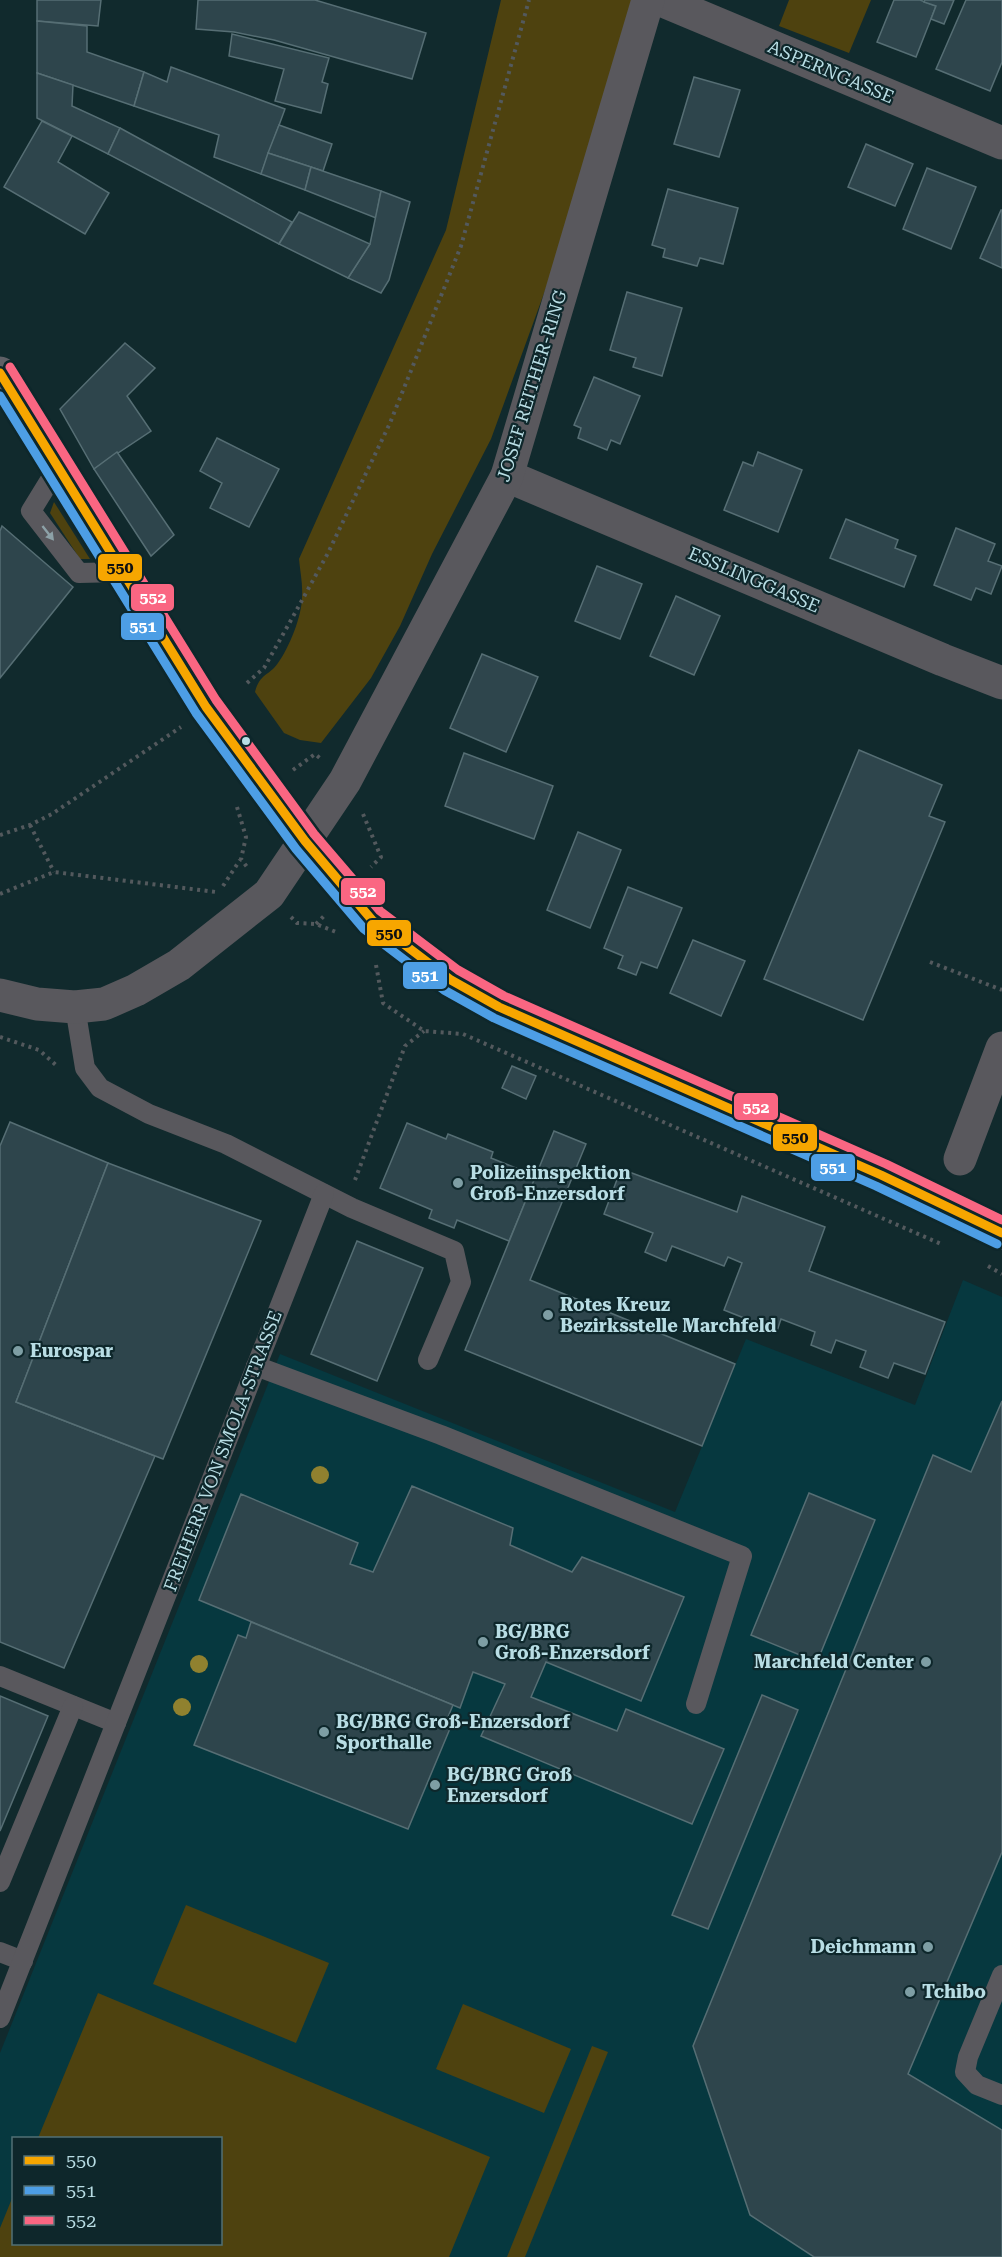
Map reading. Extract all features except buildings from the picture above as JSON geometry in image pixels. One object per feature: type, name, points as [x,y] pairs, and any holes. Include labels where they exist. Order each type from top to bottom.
[{"type":"main road","points":[[0,373],[206,707],[305,842],[372,920],[451,980],[499,1007],[881,1175],[1002,1233]]},
{"type":"street","name":"JOSEF REITHER-RING","points":[[0,995],[37,1004],[75,1008],[104,1004],[136,990],[179,965],[269,894],[345,781],[507,476],[648,0]]},
{"type":"street","name":"ASPERNGASSE","points":[[661,0],[1002,143]]},
{"type":"street","name":"ESSLINGGASSE","points":[[507,476],[1002,683]]},
{"type":"street","points":[[960,1158],[1002,1048]]},
{"type":"lane","points":[[58,467],[31,511],[79,573],[122,572]]},
{"type":"lane","points":[[75,1008],[85,1068],[100,1088],[149,1113],[226,1144],[324,1194],[454,1251],[461,1282],[428,1360]]},
{"type":"lane","name":"FREIHERR VON SMOLA-STRASSE","points":[[0,2018],[324,1194]]},
{"type":"lane","points":[[256,1366],[441,1435],[742,1556],[696,1704]]},
{"type":"lane","points":[[0,1676],[116,1723]]},
{"type":"lane","points":[[0,1882],[73,1706]]},
{"type":"lane","points":[[0,1952],[23,1960]]},
{"type":"lane","points":[[1002,1976],[968,2057],[965,2072],[977,2085],[1002,2095]]},
{"type":"path","points":[[247,683],[264,668],[296,614],[390,423],[460,246],[529,0]]},
{"type":"path","points":[[0,835],[30,825],[52,814],[185,724]]},
{"type":"path","points":[[0,894],[54,872],[218,892],[241,859],[246,837],[236,808],[242,804]]},
{"type":"path","points":[[362,813],[381,857],[367,871]]},
{"type":"path","points":[[30,825],[54,872]]},
{"type":"path","points":[[241,859],[246,866]]},
{"type":"path","points":[[294,921],[316,924],[323,916]]},
{"type":"path","points":[[930,962],[1002,990]]},
{"type":"path","points":[[351,1190],[405,1046],[424,1031]]},
{"type":"shaded area","points":[[501,0],[633,0],[555,263],[491,439],[432,554],[400,626],[371,678],[321,743],[300,740],[284,733],[255,692],[262,678],[278,663],[290,641],[301,605],[299,559],[446,230]]},
{"type":"shaded area","points":[[789,0],[871,0],[849,53],[779,26]]},
{"type":"shaded area","points":[[54,502],[90,559],[80,559],[50,513]]},
{"type":"shaded area","name":"BG/BRG Groß Enzersdorf","points":[[963,1280],[1002,1297],[1002,2257],[0,2257],[0,2053],[280,1354],[675,1512],[746,1339],[915,1405]]},
{"type":"shaded area","points":[[186,1905],[329,1963],[296,2043],[153,1984]]},
{"type":"shaded area","points":[[98,1993],[490,2157],[449,2257],[0,2257],[0,2228],[12,2198],[12,2245],[222,2245],[222,2137],[38,2137]]},
{"type":"shaded area","points":[[463,2004],[571,2049],[544,2113],[436,2069]]},
{"type":"shaded area","points":[[592,2046],[608,2052],[525,2257],[507,2257]]},
{"type":"transit line","name":"552","points":[[10,367],[216,700],[314,834],[380,911],[458,970],[504,996],[886,1164],[1002,1220]]},
{"type":"transit line","name":"550","points":[[0,373],[206,707],[305,841],[372,920],[451,980],[499,1007],[881,1175],[1002,1233]]},
{"type":"transit line","name":"551","points":[[0,396],[196,713],[296,849],[364,929],[444,990],[494,1018],[876,1186],[997,1244]]},
{"type":"place","name":"Polizeiinspektion Groß-Enzersdorf","points":[[458,1183]]},
{"type":"place","name":"Rotes Kreuz Bezirksstelle Marchfeld","points":[[548,1315]]},
{"type":"place","name":"Eurospar","points":[[18,1351]]},
{"type":"place","name":"BG/BRG Groß-Enzersdorf","points":[[483,1642]]},
{"type":"place","name":"Marchfeld Center","points":[[926,1662]]},
{"type":"place","name":"BG/BRG Groß-Enzersdorf Sporthalle","points":[[324,1732]]},
{"type":"place","name":"BG/BRG Groß Enzersdorf","points":[[435,1785]]},
{"type":"place","name":"Deichmann","points":[[928,1947]]},
{"type":"place","name":"Tchibo","points":[[910,1992]]}]
